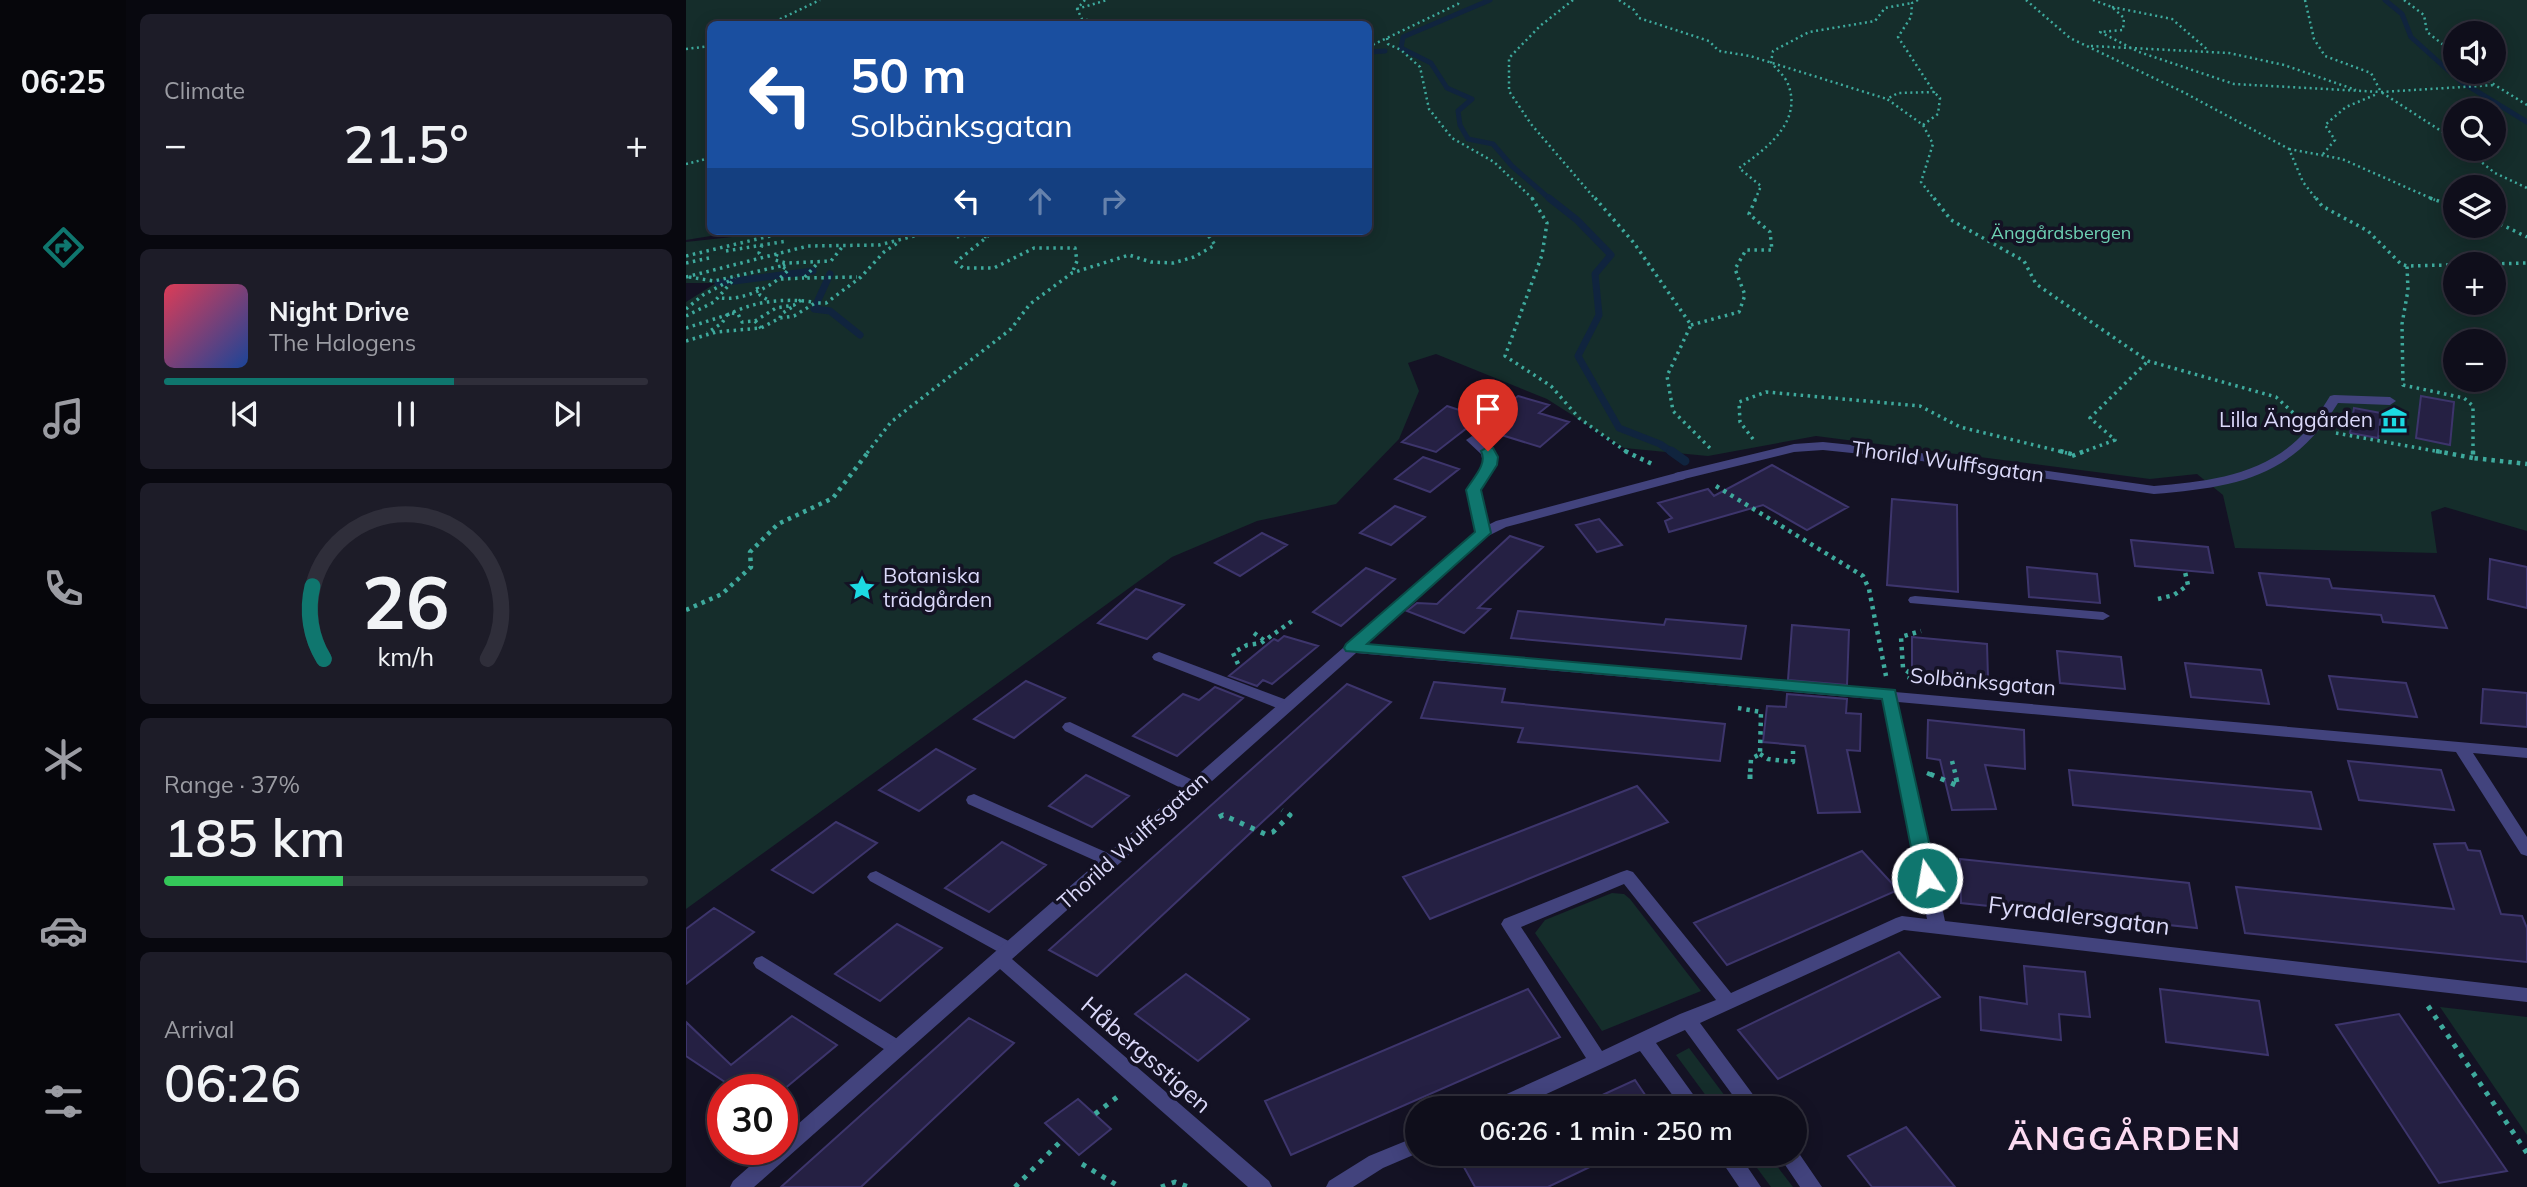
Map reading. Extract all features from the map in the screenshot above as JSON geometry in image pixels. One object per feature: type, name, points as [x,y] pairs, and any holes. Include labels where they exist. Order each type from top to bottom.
[{"type":"street","name":"Thorild Wulffsgatan","points":[[798,1136],[1483,533],[1502,524],[1794,447],[1823,446],[2154,490],[2218,484],[2255,473],[2282,458],[2315,430],[2334,399],[2390,401]]},
{"type":"street","points":[[1472,440],[1488,451],[1491,457],[1473,490],[1483,533]]},
{"type":"street","points":[[1915,600],[2103,616]]},
{"type":"street","name":"Solbänksgatan","points":[[1352,648],[1898,692],[2527,753]]},
{"type":"street","points":[[1159,657],[1287,706]]},
{"type":"street","points":[[1898,692],[1937,926]]},
{"type":"street","points":[[1070,726],[1193,788]]},
{"type":"street","points":[[2461,747],[2527,850]]},
{"type":"street","points":[[974,800],[1111,861]]},
{"type":"street","points":[[1598,1061],[1510,924],[1627,876],[1727,1001]]},
{"type":"street","name":"Håbergsstigen","points":[[876,877],[1004,954],[1139,1081],[1262,1187]]},
{"type":"street","name":"Fyradalersgatan","points":[[1522,1096],[1902,923],[2527,995]]},
{"type":"street","points":[[762,963],[897,1048]]},
{"type":"street","points":[[1687,1019],[1744,1096]]},
{"type":"street","points":[[1643,1040],[1684,1096]]},
{"type":"street","points":[[1336,1187],[1376,1162],[1405,1150]]},
{"type":"street","name":"Thorild Wulffsgatan","points":[[740,1187],[765,1165]]},
{"type":"street","points":[[1736,1166],[1751,1187]]},
{"type":"street","points":[[1797,1166],[1812,1187]]},
{"type":"path","points":[[776,21],[820,0]]},
{"type":"path","points":[[1077,9],[1085,0]]},
{"type":"path","points":[[1077,9],[1107,0]]},
{"type":"path","points":[[1372,45],[1458,4],[1460,0]]},
{"type":"path","points":[[1573,0],[1540,26],[1509,58],[1509,91],[1531,124],[1634,243],[1691,325]]},
{"type":"path","points":[[1619,0],[1634,10],[1639,18],[1709,41],[1719,51],[1750,56],[1887,99],[1923,125],[1933,144],[1922,182],[1951,220],[2024,261],[2036,284],[2148,361],[2276,397],[2315,430],[2473,458],[2527,464]]},
{"type":"path","points":[[1728,465],[1673,411],[1667,376],[1691,325],[1739,312],[1745,295],[1735,269],[1746,250],[1772,250],[1770,232],[1749,214],[1761,186],[1740,168],[1782,135],[1790,108],[1788,84],[1771,62],[1773,51],[1791,37],[1815,29],[1875,21],[1885,8],[1918,0]]},
{"type":"path","points":[[2026,0],[2070,38],[2183,92],[2288,149],[2342,159],[2443,202]]},
{"type":"path","points":[[2093,0],[2112,7],[2172,19],[2210,51]]},
{"type":"path","points":[[2305,0],[2314,39],[2325,56],[2371,73],[2381,92],[2443,132]]},
{"type":"path","points":[[2404,0],[2424,15],[2427,32],[2443,45]]},
{"type":"path","points":[[1912,3],[1911,17],[1898,37],[1940,98],[1938,114],[1923,125]]},
{"type":"path","points":[[2112,7],[2124,18],[2123,30],[2100,32],[2133,48],[2234,84],[2360,92],[2495,85],[2527,105]]},
{"type":"path","points":[[1077,9],[1082,19],[1092,21]]},
{"type":"path","points":[[1387,38],[1388,44],[1401,50],[1420,67],[1429,109],[1452,138],[1494,162],[1535,201],[1547,223],[1542,255],[1518,314],[1506,356],[1550,386],[1579,418],[1622,450],[1681,476],[1710,482],[1863,576],[1898,692]]},
{"type":"path","points":[[2084,45],[2210,51],[2313,74],[2360,92]]},
{"type":"path","points":[[686,49],[707,46]]},
{"type":"path","points":[[1887,99],[1898,93],[1934,92]]},
{"type":"path","points":[[2323,154],[2334,140],[2325,125],[2346,107],[2381,92]]},
{"type":"path","points":[[2288,149],[2302,182],[2322,206],[2368,231],[2401,264],[2527,263]]},
{"type":"path","points":[[686,164],[707,159]]},
{"type":"path","points":[[2480,161],[2495,173],[2527,188]]},
{"type":"path","points":[[2506,227],[2527,237]]},
{"type":"path","points":[[686,256],[777,235]]},
{"type":"path","points":[[686,277],[808,246],[901,241],[920,235]]},
{"type":"path","points":[[980,235],[987,237]]},
{"type":"path","points":[[686,610],[722,594],[751,567],[750,552],[778,524],[833,499],[891,422],[1011,329],[1030,304],[1072,273],[1129,256],[1144,263],[1170,264],[1201,255],[1215,245],[1208,235]]},
{"type":"path","points":[[987,237],[956,262],[963,268],[995,268],[1034,248],[1075,248],[1077,261],[1072,273]]},
{"type":"path","points":[[756,241],[763,248],[760,253],[762,257]]},
{"type":"path","points":[[726,251],[745,250],[786,241]]},
{"type":"path","points":[[686,328],[768,301],[796,298],[826,303],[861,277],[884,252],[901,241]]},
{"type":"path","points":[[778,253],[775,260],[816,265],[838,257],[843,246]]},
{"type":"path","points":[[745,250],[749,260]]},
{"type":"path","points":[[686,263],[709,258]]},
{"type":"path","points":[[686,277],[714,281],[735,278],[787,263]]},
{"type":"path","points":[[804,278],[816,265]]},
{"type":"path","points":[[780,279],[788,270],[781,266]]},
{"type":"path","points":[[2407,266],[2408,290],[2402,324],[2403,385],[2465,398],[2473,406],[2473,458]]},
{"type":"path","points":[[722,298],[734,300],[757,287],[780,279],[861,277]]},
{"type":"path","points":[[686,316],[699,313],[722,298],[735,278]]},
{"type":"path","points":[[686,309],[703,295],[735,278]]},
{"type":"path","points":[[757,287],[760,295],[768,301]]},
{"type":"path","points":[[780,318],[781,314],[802,300]]},
{"type":"path","points":[[707,333],[761,328],[780,318],[794,316],[815,303]]},
{"type":"path","points":[[729,314],[738,314],[742,322],[755,321],[776,308],[794,305]]},
{"type":"path","points":[[686,341],[707,333],[722,323],[729,314]]},
{"type":"path","points":[[755,321],[761,328]]},
{"type":"path","points":[[2026,472],[2115,440],[2090,418],[2148,361]]},
{"type":"path","points":[[1766,455],[1740,422],[1739,402],[1766,392],[1920,406],[1960,427],[2075,454]]},
{"type":"path","points":[[2158,600],[2181,593],[2188,585],[2185,572]]},
{"type":"path","points":[[1238,664],[1233,659],[1233,653],[1237,649],[1265,641],[1292,621]]},
{"type":"path","points":[[1898,692],[1910,674],[1903,668],[1901,637],[1912,632],[1922,632]]},
{"type":"path","points":[[1254,633],[1265,641]]},
{"type":"path","points":[[1738,709],[1761,712],[1760,754]]},
{"type":"path","points":[[1760,754],[1768,759],[1793,762],[1793,751]]},
{"type":"path","points":[[1749,779],[1751,759],[1760,754]]},
{"type":"path","points":[[1925,771],[1958,786],[1952,761]]},
{"type":"path","points":[[1219,817],[1223,815],[1265,834],[1273,832],[1290,815],[1282,810]]},
{"type":"path","points":[[2425,1001],[2527,1153]]},
{"type":"path","points":[[1095,1114],[1139,1081]]},
{"type":"path","points":[[1016,1187],[1063,1139]]},
{"type":"path","points":[[1082,1164],[1120,1187]]},
{"type":"path","points":[[1161,1187],[1175,1182],[1189,1187]]},
{"type":"green space","name":"Änggårdsbergen","points":[[686,0],[2527,0],[2527,531],[2445,507],[2431,512],[2437,553],[2235,548],[2223,495],[2197,474],[2150,479],[1816,436],[1708,456],[1624,448],[1547,399],[1436,354],[1408,363],[1419,391],[1399,439],[1336,504],[1257,521],[1172,557],[686,909],[686,302],[716,283],[686,283],[686,242],[750,235],[1372,235],[1372,21],[707,21],[707,235],[717,235],[686,240]]},
{"type":"green space","points":[[1612,893],[1624,894],[1630,899],[1701,991],[1602,1031],[1535,933],[1545,920]]},
{"type":"green space","points":[[2440,1007],[2527,1017],[2527,1135]]},
{"type":"green space","points":[[1689,1048],[1725,1096],[1706,1096],[1676,1055]]},
{"type":"green space","points":[[1756,1166],[1777,1166],[1793,1187],[1771,1187]]},
{"type":"building","points":[[1518,396],[1549,405],[1539,413],[1569,422],[1540,447],[1479,428]]},
{"type":"building","points":[[2421,396],[2454,402],[2450,445],[2416,438]]},
{"type":"building","points":[[1447,406],[1481,417],[1436,452],[1402,442]]},
{"type":"building","points":[[2354,408],[2381,413],[2378,438],[2350,433]]},
{"type":"building","points":[[1423,457],[1459,469],[1430,492],[1395,479]]},
{"type":"building","points":[[1772,465],[1848,507],[1807,530],[1763,505],[1669,532],[1665,521],[1672,518],[1658,503],[1708,489],[1714,496]]},
{"type":"building","points":[[1892,499],[1957,505],[1958,592],[1887,585]]},
{"type":"building","points":[[1395,506],[1425,517],[1391,545],[1360,533]]},
{"type":"building","points":[[1599,519],[1622,545],[1597,552],[1576,525]]},
{"type":"building","points":[[1262,533],[1287,545],[1240,576],[1215,563]]},
{"type":"building","points":[[1510,536],[1543,547],[1478,608],[1490,609],[1464,633],[1407,611],[1417,603],[1437,604]]},
{"type":"building","points":[[2131,540],[2208,547],[2213,573],[2135,566]]},
{"type":"building","points":[[2490,559],[2527,567],[2527,608],[2488,599]]},
{"type":"building","points":[[2027,567],[2097,574],[2100,603],[2029,597]]},
{"type":"building","points":[[1366,568],[1395,579],[1341,626],[1313,612]]},
{"type":"building","points":[[2259,573],[2329,579],[2332,588],[2434,596],[2447,628],[2383,622],[2381,615],[2267,605]]},
{"type":"building","points":[[1136,589],[1184,605],[1147,639],[1098,623]]},
{"type":"building","points":[[1518,611],[1664,625],[1666,619],[1746,626],[1741,659],[1511,638]]},
{"type":"building","points":[[1792,625],[1849,630],[1847,685],[1788,680]]},
{"type":"building","points":[[1284,636],[1318,646],[1272,684],[1263,680],[1257,686],[1229,676],[1274,639],[1278,641]]},
{"type":"building","points":[[1912,637],[1987,644],[1988,678],[1912,671]]},
{"type":"building","points":[[2057,651],[2121,657],[2125,689],[2060,683]]},
{"type":"building","points":[[2185,663],[2261,670],[2269,704],[2191,697]]},
{"type":"building","points":[[2329,676],[2406,683],[2417,717],[2338,709]]},
{"type":"building","points":[[1026,681],[1065,698],[1014,738],[974,719]]},
{"type":"building","points":[[1434,682],[1505,689],[1502,702],[1725,724],[1720,761],[1518,742],[1523,728],[1421,718]]},
{"type":"building","points":[[1347,684],[1391,702],[1097,976],[1049,950]]},
{"type":"building","points":[[1215,687],[1243,698],[1177,756],[1133,736],[1183,694],[1199,700]]},
{"type":"building","points":[[2483,689],[2527,693],[2527,727],[2481,723]]},
{"type":"building","points":[[1787,694],[1847,699],[1846,713],[1861,714],[1860,751],[1847,750],[1860,812],[1818,813],[1805,746],[1763,742],[1767,706],[1786,707]]},
{"type":"building","points":[[1928,720],[2024,730],[2025,769],[1985,765],[1996,809],[1952,810],[1940,760],[1927,758]]},
{"type":"building","points":[[936,749],[975,769],[919,811],[879,790]]},
{"type":"building","points":[[2348,761],[2441,770],[2454,810],[2359,800]]},
{"type":"building","points":[[2069,770],[2311,792],[2321,829],[2073,805]]},
{"type":"building","points":[[1086,775],[1129,796],[1092,827],[1049,806]]},
{"type":"building","points":[[1637,786],[1668,822],[1430,919],[1403,877]]},
{"type":"building","points":[[836,822],[877,843],[813,893],[772,870]]},
{"type":"building","points":[[1002,842],[1046,865],[989,912],[945,888]]},
{"type":"building","points":[[2465,843],[2468,850],[2480,851],[2501,914],[2522,916],[2527,928],[2527,962],[2245,933],[2236,887],[2454,909],[2434,844]]},
{"type":"building","points":[[1862,851],[1898,890],[1727,965],[1694,923]]},
{"type":"building","points":[[1960,859],[2189,883],[2197,928],[1961,903]]},
{"type":"building","points":[[714,908],[754,932],[686,984],[686,929]]},
{"type":"building","points":[[897,924],[942,948],[880,1001],[835,974]]},
{"type":"building","points":[[1899,952],[1940,997],[1778,1079],[1738,1030]]},
{"type":"building","points":[[2024,966],[2085,972],[2090,1017],[2059,1014],[2061,1040],[1981,1030],[1980,997],[2027,1004]]},
{"type":"building","points":[[1186,974],[1249,1019],[1198,1061],[1135,1014]]},
{"type":"building","points":[[1528,989],[1560,1037],[1426,1096],[1405,1096],[1405,1105],[1291,1155],[1265,1101]]},
{"type":"building","points":[[2160,989],[2259,1001],[2268,1055],[2166,1042]]},
{"type":"building","points":[[2399,1014],[2507,1171],[2439,1183],[2336,1025]]},
{"type":"building","points":[[792,1016],[837,1045],[798,1078],[798,1074],[713,1074],[686,1056],[686,1022],[731,1065]]},
{"type":"building","points":[[969,1018],[1014,1043],[861,1187],[781,1187]]},
{"type":"building","points":[[1635,1080],[1646,1096],[1600,1096]]},
{"type":"building","points":[[1078,1099],[1111,1129],[1079,1155],[1045,1123]]},
{"type":"building","points":[[1906,1127],[1955,1187],[1872,1187],[1848,1156]]},
{"type":"building","points":[[1463,1166],[1592,1166],[1548,1187],[1475,1187]]},
{"type":"waterway","points":[[1490,0],[1403,37],[1401,48],[1431,63],[1447,88],[1472,99],[1458,111],[1460,125],[1468,139],[1493,144],[1512,166],[1551,200]]},
{"type":"waterway","points":[[2385,0],[2402,14],[2411,37],[2460,81],[2527,122]]},
{"type":"waterway","points":[[1372,52],[1385,51]]},
{"type":"waterway","points":[[1549,198],[1577,220],[1611,255],[1595,274],[1599,315],[1578,356],[1619,428],[1660,444],[1673,453]]},
{"type":"waterway","points":[[718,283],[813,271]]},
{"type":"waterway","points":[[830,274],[814,309],[830,311],[860,335]]},
{"type":"waterway","points":[[1671,451],[1685,461]]},
{"type":"place","name":"Lilla Änggården","points":[[2394,420]]},
{"type":"place","name":"Botaniska trädgården","points":[[862,588]]},
{"type":"district","name":"ÄNGGÅRDEN","points":[[2125,1138]]},
{"type":"route","points":[[1488,451],[1491,457],[1489,465],[1473,490],[1483,533],[1352,648],[1889,694],[1927,878]]}]
